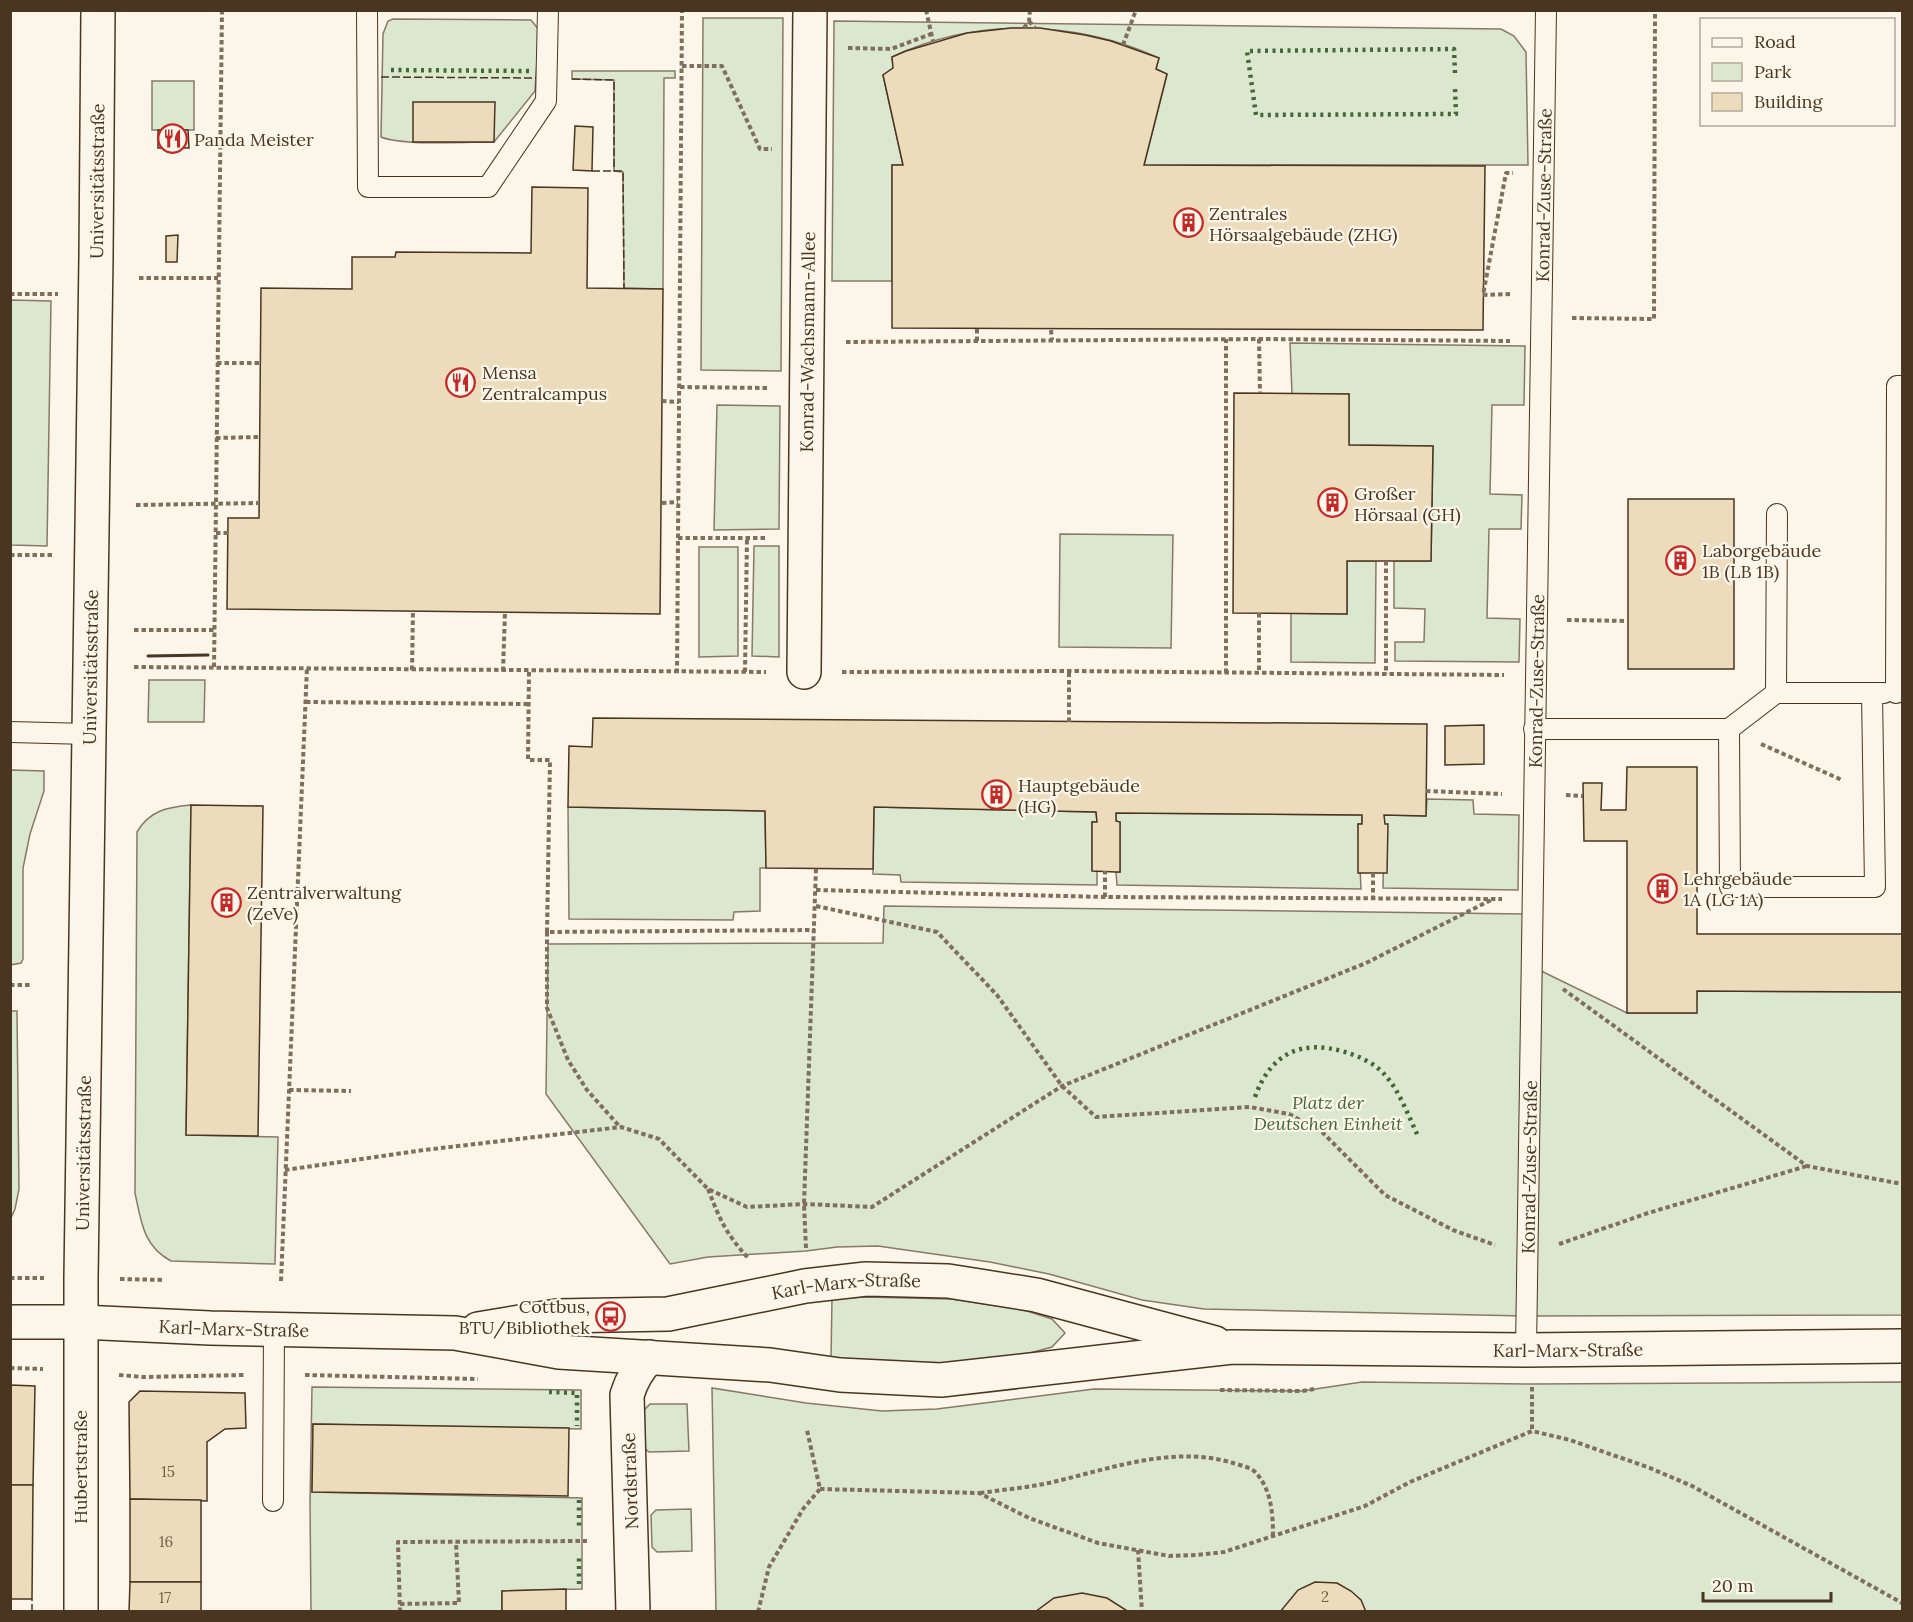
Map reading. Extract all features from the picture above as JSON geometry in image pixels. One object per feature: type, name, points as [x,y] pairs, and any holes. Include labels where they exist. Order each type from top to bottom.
[{"type":"street","name":"Universitätsstraße","points":[[81,1322],[98,10]]},
{"type":"street","name":"Konrad-Wachsmann-Allee","points":[[804,672],[810,10]]},
{"type":"street","name":"Karl-Marx-Straße","points":[[455,1333],[557,1316],[669,1314],[805,1286],[866,1279],[948,1281],[1036,1295],[1232,1347]]},
{"type":"street","name":"Karl-Marx-Straße","points":[[10,1322],[455,1333],[559,1352],[770,1365],[840,1375],[941,1380],[1232,1347],[1526,1350],[1902,1346]]},
{"type":"street","name":"Hubertstraße","points":[[81,1322],[81,1611]]},
{"type":"street","name":"Nordstraße","points":[[633,1611],[627,1395],[631,1381],[649,1357]]},
{"type":"lane","points":[[367,10],[368,187],[488,187],[546,101],[548,10]]},
{"type":"lane","name":"Konrad-Zuse-Straße","points":[[1526,1350],[1546,10]]},
{"type":"lane","points":[[1534,729],[1729,729],[1776,693],[1899,693],[1897,386],[1902,386]]},
{"type":"lane","points":[[1776,693],[1777,514]]},
{"type":"lane","points":[[1729,729],[1730,887],[1875,887],[1872,693]]},
{"type":"lane","points":[[10,732],[89,734]]},
{"type":"lane","points":[[273,1501],[274,1330]]},
{"type":"path","points":[[214,667],[222,10]]},
{"type":"path","points":[[677,673],[682,10]]},
{"type":"path","points":[[926,10],[933,41]]},
{"type":"path","points":[[1024,28],[1029,21],[1030,10]]},
{"type":"path","points":[[1123,45],[1136,10]]},
{"type":"path","points":[[1541,318],[1654,319],[1655,10]]},
{"type":"path","points":[[1029,21],[1035,28]]},
{"type":"path","points":[[810,48],[891,49],[931,34]]},
{"type":"path","points":[[682,66],[722,66],[760,149],[809,150]]},
{"type":"path","points":[[1483,295],[1506,173],[1543,174]]},
{"type":"path","points":[[139,278],[218,278]]},
{"type":"path","points":[[10,294],[60,294]]},
{"type":"path","points":[[977,329],[977,341]]},
{"type":"path","points":[[1051,330],[1052,340]]},
{"type":"path","points":[[807,342],[1226,339],[1541,341]]},
{"type":"path","points":[[1226,339],[1226,673]]},
{"type":"path","points":[[1259,339],[1260,393]]},
{"type":"path","points":[[217,363],[260,363]]},
{"type":"path","points":[[680,387],[770,388]]},
{"type":"path","points":[[662,401],[679,402]]},
{"type":"path","points":[[216,438],[259,437]]},
{"type":"path","points":[[662,503],[678,502]]},
{"type":"path","points":[[136,505],[258,503]]},
{"type":"path","points":[[216,533],[228,533]]},
{"type":"path","points":[[678,538],[747,538],[745,672]]},
{"type":"path","points":[[10,555],[59,555]]},
{"type":"path","points":[[1386,561],[1386,674]]},
{"type":"path","points":[[412,670],[413,611]]},
{"type":"path","points":[[503,671],[505,612]]},
{"type":"path","points":[[1259,613],[1259,673]]},
{"type":"path","points":[[1536,619],[1628,621]]},
{"type":"path","points":[[134,630],[215,630]]},
{"type":"path","points":[[134,667],[677,673],[1069,671],[1535,675]]},
{"type":"path","points":[[281,1281],[307,668]]},
{"type":"path","points":[[1069,671],[1069,722]]},
{"type":"path","points":[[529,672],[528,760],[550,760],[547,1008],[568,1060],[587,1090],[621,1127]]},
{"type":"path","points":[[306,702],[529,704]]},
{"type":"path","points":[[1729,729],[1873,794]]},
{"type":"path","points":[[1426,791],[1534,795]]},
{"type":"path","points":[[806,1251],[804,1204],[816,868]]},
{"type":"path","points":[[1105,871],[1105,897]]},
{"type":"path","points":[[1373,873],[1373,900]]},
{"type":"path","points":[[816,890],[1105,897],[1532,899]]},
{"type":"path","points":[[285,1170],[424,1150],[621,1127],[659,1139],[708,1189],[747,1207],[804,1204],[872,1208],[1062,1086],[1366,963],[1493,899]]},
{"type":"path","points":[[816,906],[937,932],[998,995],[1062,1086],[1096,1117],[1250,1107],[1289,1114],[1322,1132],[1385,1195],[1453,1230],[1526,1256],[1648,1213],[1807,1166]]},
{"type":"path","points":[[547,932],[814,930]]},
{"type":"path","points":[[1531,966],[1807,1166],[1902,1184]]},
{"type":"path","points":[[10,985],[32,985]]},
{"type":"path","points":[[289,1090],[351,1091]]},
{"type":"path","points":[[708,1189],[722,1225],[734,1243],[752,1262]]},
{"type":"path","points":[[10,1368],[28,1368]]},
{"type":"path","points":[[1532,1384],[1532,1431]]},
{"type":"path","points":[[807,1430],[820,1489]]},
{"type":"path","points":[[979,1493],[1029,1518],[1098,1543],[1169,1556],[1224,1552],[1365,1506],[1410,1482],[1532,1431],[1570,1440],[1650,1468],[1692,1486],[1902,1603]]},
{"type":"path","points":[[820,1489],[979,1493],[1042,1484],[1138,1461],[1203,1456],[1252,1469],[1266,1486],[1273,1535]]},
{"type":"path","points":[[758,1611],[769,1567],[803,1509],[820,1489]]},
{"type":"path","points":[[400,1611],[398,1542],[588,1541]]},
{"type":"path","points":[[400,1604],[459,1603],[456,1542]]},
{"type":"path","points":[[1138,1550],[1142,1611]]},
{"type":"path","points":[[1853,1611],[1889,1611]]},
{"type":"green space","points":[[703,18],[783,18],[781,371],[701,370]]},
{"type":"green space","points":[[393,19],[531,20],[539,30],[535,91],[494,142],[420,143],[381,137],[383,34],[388,21]]},
{"type":"green space","points":[[834,21],[1501,29],[1514,36],[1526,52],[1528,165],[1144,165],[1167,75],[1156,69],[1159,58],[1127,45],[1060,30],[1026,28],[957,35],[924,44],[892,57],[893,68],[883,75],[903,165],[892,165],[892,281],[832,281]]},
{"type":"green space","points":[[572,71],[675,71],[675,78],[664,78],[663,289],[624,288],[623,172],[614,171],[614,80],[572,79]]},
{"type":"green space","points":[[152,81],[194,81],[194,130],[152,130]]},
{"type":"green space","points":[[11,300],[51,301],[47,546],[11,545]]},
{"type":"green space","points":[[1290,343],[1525,346],[1524,405],[1492,405],[1490,494],[1522,495],[1521,529],[1489,529],[1487,618],[1520,619],[1519,662],[1395,661],[1395,642],[1424,642],[1425,609],[1394,608],[1394,561],[1431,561],[1433,446],[1349,445],[1349,394],[1292,394]]},
{"type":"green space","points":[[717,405],[780,406],[779,529],[714,530]]},
{"type":"green space","points":[[1060,534],[1173,535],[1171,648],[1059,647]]},
{"type":"green space","points":[[754,546],[779,546],[779,657],[752,656]]},
{"type":"green space","points":[[699,547],[738,547],[738,656],[699,657]]},
{"type":"green space","points":[[1347,561],[1376,561],[1375,663],[1291,662],[1291,613],[1347,614]]},
{"type":"green space","points":[[149,680],[205,680],[204,722],[148,722]]},
{"type":"green space","points":[[11,770],[44,771],[44,791],[30,834],[23,868],[23,959],[21,963],[10,965]]},
{"type":"green space","points":[[1427,799],[1473,800],[1474,814],[1519,815],[1518,890],[1383,888],[1384,815],[1426,816]]},
{"type":"green space","points":[[191,805],[186,1135],[278,1137],[275,1264],[171,1261],[154,1248],[149,1240],[142,1223],[135,1193],[137,832],[148,819],[160,811]]},
{"type":"green space","points":[[568,807],[765,811],[766,868],[760,868],[760,911],[734,912],[733,920],[569,919]]},
{"type":"green space","points":[[874,807],[1096,812],[1097,822],[1092,822],[1092,870],[1097,871],[1097,885],[901,882],[900,875],[873,874]]},
{"type":"green space","points":[[1116,813],[1362,815],[1362,824],[1358,824],[1361,889],[1117,885],[1116,872],[1120,872],[1120,822],[1116,821]]},
{"type":"green space","name":"Platz der Deutschen Einheit","points":[[884,906],[1532,914],[1531,966],[1627,1013],[1696,1013],[1697,991],[1902,992],[1902,1315],[1525,1316],[1204,1309],[1142,1300],[1049,1274],[990,1262],[878,1246],[708,1257],[670,1264],[546,1094],[548,944],[883,943]]},
{"type":"green space","points":[[11,1011],[17,1011],[19,1189],[11,1218]]},
{"type":"green space","points":[[864,1297],[952,1299],[1024,1310],[1052,1319],[1065,1333],[1052,1347],[1030,1353],[956,1365],[831,1359],[832,1299]]},
{"type":"green space","points":[[1362,1382],[1532,1384],[1902,1382],[1902,1611],[716,1611],[712,1388],[806,1403],[882,1411],[937,1409],[1094,1389],[1302,1391]]},
{"type":"green space","points":[[312,1387],[581,1390],[581,1429],[313,1424],[312,1492],[582,1498],[582,1589],[502,1591],[502,1611],[311,1612]]},
{"type":"green space","points":[[650,1404],[687,1404],[689,1451],[649,1452],[643,1447],[643,1411]]},
{"type":"green space","points":[[691,1509],[692,1551],[657,1552],[652,1547],[651,1515],[656,1510]]},
{"type":"building","name":"Zentrales Hörsaalgebäude (ZHG)","points":[[1011,28],[1040,28],[1085,35],[1111,41],[1159,58],[1156,69],[1167,74],[1144,165],[1485,166],[1483,330],[892,328],[892,165],[903,165],[883,75],[893,68],[892,57],[906,51],[967,33]]},
{"type":"building","points":[[413,102],[495,102],[494,142],[413,142]]},
{"type":"building","points":[[575,126],[593,127],[592,171],[573,170]]},
{"type":"building","name":"Panda Meister","points":[[158,130],[188,130],[189,148],[158,148]]},
{"type":"building","name":"Mensa Zentralcampus","points":[[532,187],[588,188],[587,288],[663,289],[660,614],[227,609],[228,518],[259,518],[261,288],[352,289],[352,257],[395,257],[396,252],[531,253]]},
{"type":"building","points":[[178,235],[177,262],[166,262],[166,236]]},
{"type":"building","name":"Großer Hörsaal (GH)","points":[[1234,393],[1349,394],[1349,445],[1433,446],[1431,561],[1347,561],[1347,614],[1233,613]]},
{"type":"building","name":"Laborgebäude 1B (LB 1B)","points":[[1628,499],[1734,499],[1734,669],[1628,669]]},
{"type":"building","name":"Hauptgebäude (HG)","points":[[593,718],[1427,724],[1426,816],[1384,815],[1385,824],[1388,824],[1387,873],[1358,873],[1358,824],[1362,824],[1362,815],[1116,813],[1116,821],[1120,822],[1120,872],[1116,872],[1092,871],[1092,822],[1097,822],[1096,812],[874,807],[873,869],[766,868],[765,811],[568,807],[569,746],[592,747]]},
{"type":"building","points":[[1484,725],[1484,764],[1445,765],[1445,726]]},
{"type":"building","name":"Lehrgebäude 1A (LG 1A)","points":[[1627,767],[1697,767],[1697,934],[1902,934],[1902,992],[1697,991],[1697,1013],[1627,1013],[1627,841],[1584,841],[1583,783],[1602,783],[1601,810],[1626,810]]},
{"type":"building","name":"Zentralverwaltung (ZeVe)","points":[[191,805],[263,806],[258,1136],[186,1135]]},
{"type":"building","points":[[10,1385],[35,1386],[33,1485],[10,1485]]},
{"type":"building","points":[[140,1391],[245,1393],[246,1428],[225,1429],[207,1442],[207,1501],[130,1499],[129,1402]]},
{"type":"building","points":[[313,1424],[569,1428],[568,1496],[312,1492]]},
{"type":"building","points":[[10,1485],[33,1485],[32,1599],[10,1599]]},
{"type":"building","points":[[130,1499],[201,1500],[201,1582],[130,1582]]},
{"type":"building","points":[[130,1582],[201,1582],[201,1612],[129,1612]]},
{"type":"building","points":[[1315,1582],[1337,1583],[1351,1591],[1361,1600],[1366,1612],[1280,1612],[1298,1590]]},
{"type":"building","points":[[566,1589],[566,1612],[502,1612],[502,1591]]},
{"type":"building","points":[[1082,1593],[1107,1598],[1129,1612],[1035,1612],[1054,1598]]},
{"type":"hedge","points":[[1455,73],[1454,49],[1247,51],[1256,115],[1456,114],[1455,88]]},
{"type":"hedge","points":[[391,70],[530,71]]},
{"type":"hedge","points":[[1255,1097],[1262,1082],[1279,1060],[1301,1049],[1329,1048],[1356,1056],[1377,1067],[1390,1081],[1399,1096],[1418,1136]]},
{"type":"hedge","points":[[549,1392],[577,1393],[577,1426]]},
{"type":"hedge","points":[[579,1500],[579,1530]]},
{"type":"hedge","points":[[579,1555],[579,1584]]},
{"type":"fence","points":[[381,77],[536,78]]},
{"type":"fence","points":[[572,79],[614,80],[614,171]]},
{"type":"fence","points":[[592,171],[623,171],[624,288]]},
{"type":"fence","points":[[32,1599],[32,1612]]},
{"type":"wall","points":[[148,656],[208,655]]},
{"type":"place","name":"Panda Meister","points":[[173,139]]},
{"type":"place","name":"Zentrales Hörsaalgebäude (ZHG)","points":[[1188,223]]},
{"type":"place","name":"Mensa Zentralcampus","points":[[461,382]]},
{"type":"place","name":"Großer Hörsaal (GH)","points":[[1333,503]]},
{"type":"place","name":"Laborgebäude 1B (LB 1B)","points":[[1681,560]]},
{"type":"place","name":"Hauptgebäude (HG)","points":[[997,795]]},
{"type":"place","name":"Lehrgebäude 1A (LG 1A)","points":[[1662,888]]},
{"type":"place","name":"Zentralverwaltung (ZeVe)","points":[[226,902]]},
{"type":"place","name":"Cottbus, BTU/Bibliothek","points":[[611,1316]]}]
